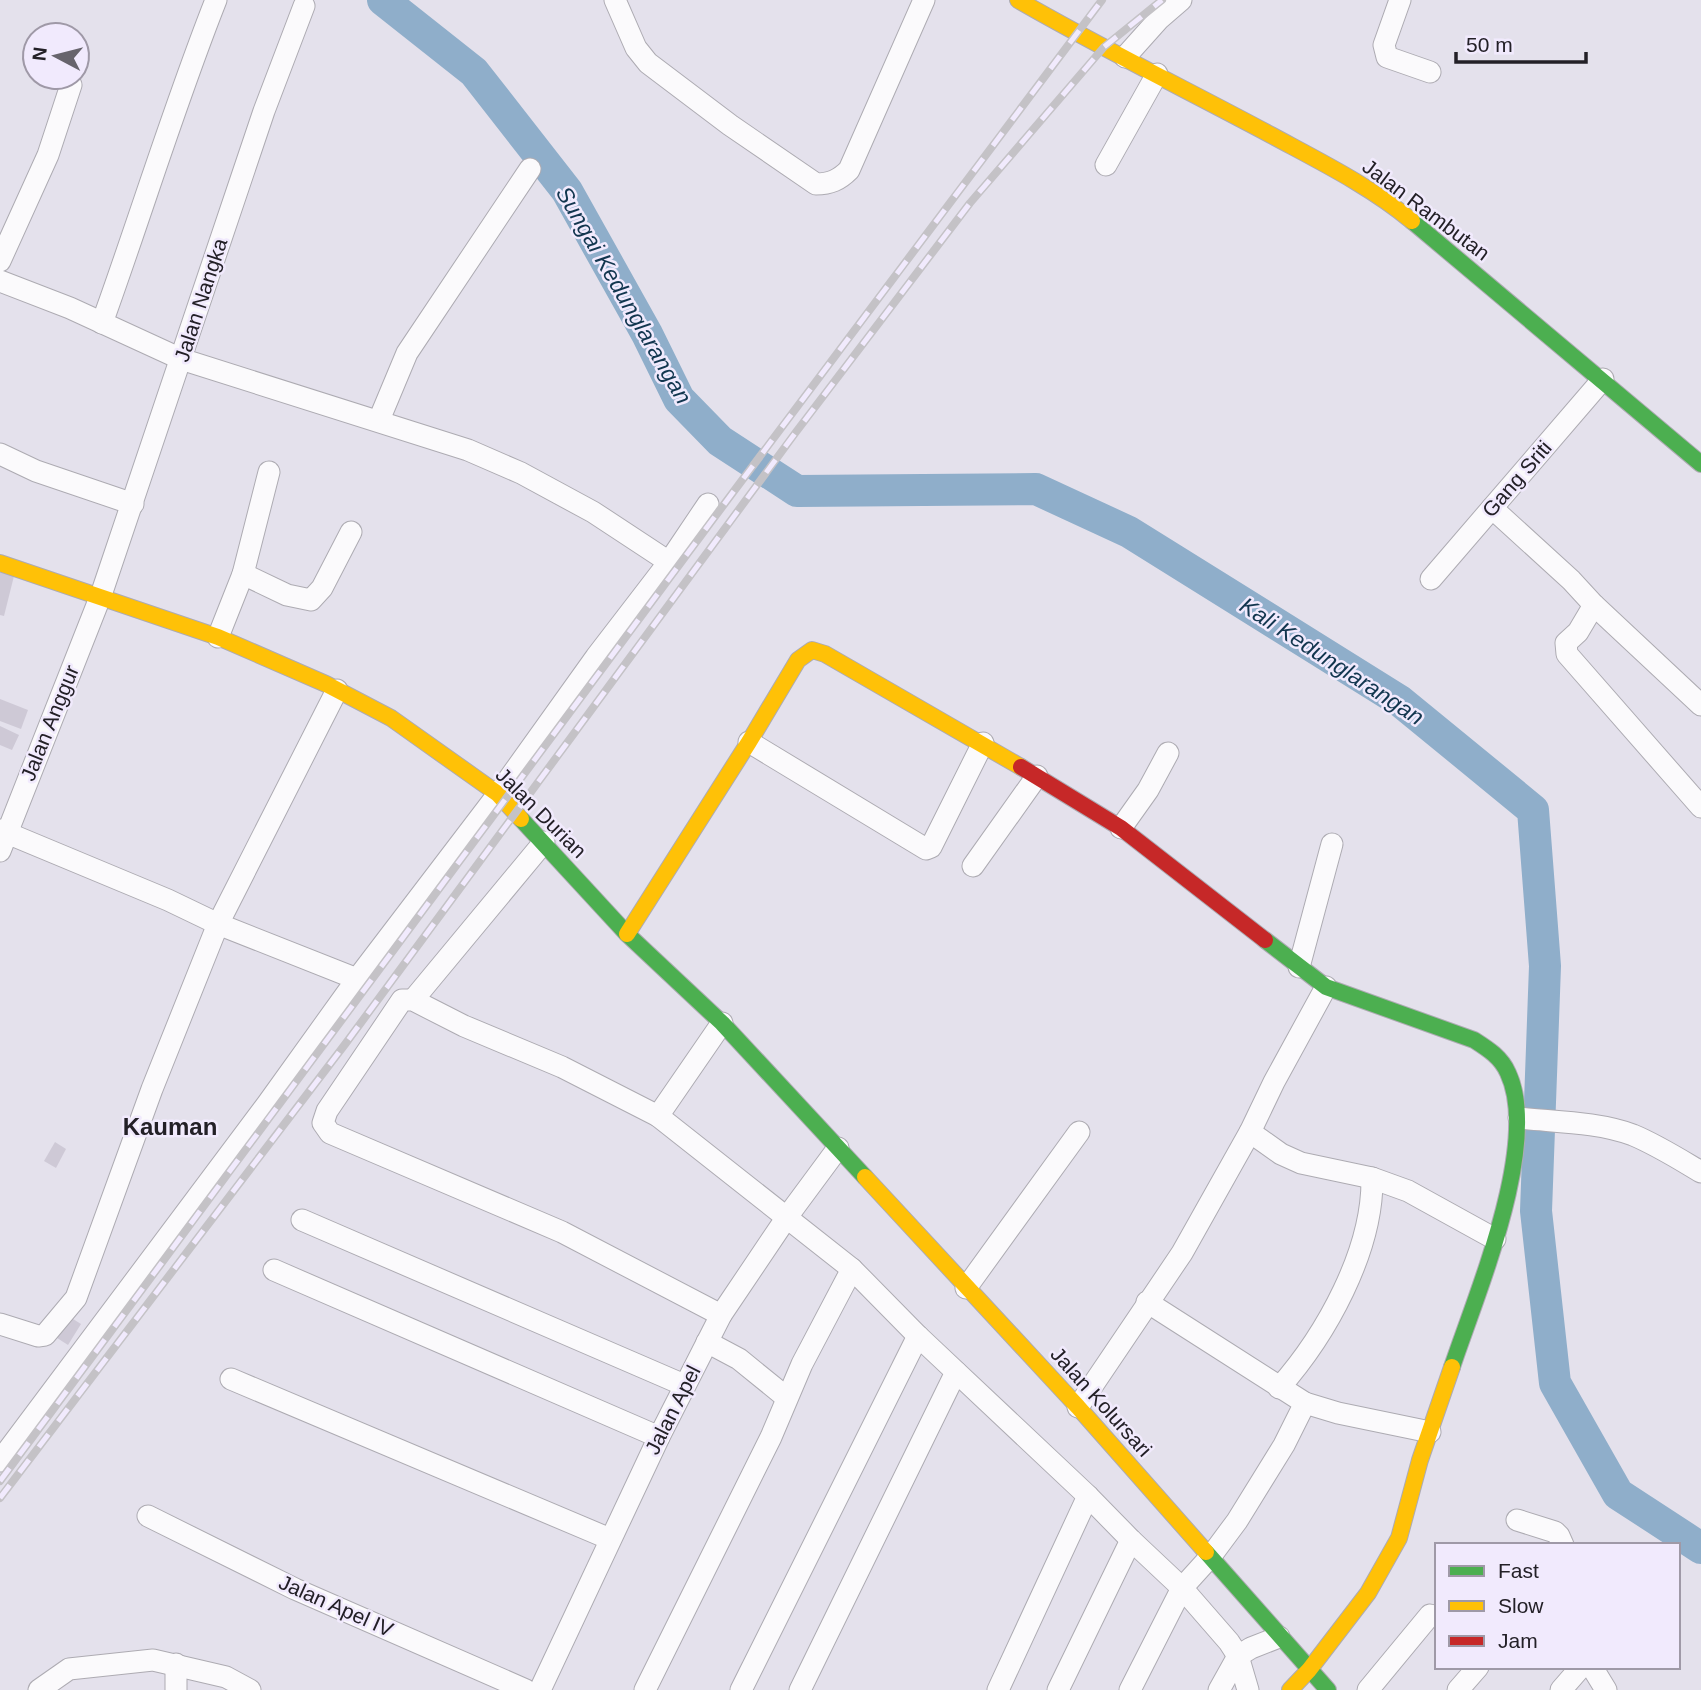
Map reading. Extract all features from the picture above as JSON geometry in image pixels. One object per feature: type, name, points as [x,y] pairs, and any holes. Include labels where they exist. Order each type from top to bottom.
[{"type":"street","points":[[102,323],[141,215],[180,93],[216,0]]},
{"type":"street","points":[[615,0],[636,48],[648,63],[730,125],[816,184],[829,184],[849,170],[924,0]]},
{"type":"street","points":[[1125,57],[1159,19],[1181,0]]},
{"type":"street","points":[[1400,0],[1384,45],[1387,57],[1430,72]]},
{"type":"street","name":"Jalan Rambutan","points":[[1025,2],[1077,34],[1301,150],[1374,194],[1407,217],[1701,464]]},
{"type":"street","name":"Jalan Nangka","points":[[101,595],[264,111],[304,6]]},
{"type":"street","points":[[1107,165],[1157,74]]},
{"type":"street","points":[[0,261],[48,155],[69,91]]},
{"type":"street","points":[[379,420],[407,354],[434,309],[530,169]]},
{"type":"street","points":[[0,281],[181,359],[468,450],[520,473],[593,512],[669,562]]},
{"type":"street","name":"Gang Sriti","points":[[1431,579],[1603,379]]},
{"type":"street","points":[[0,454],[36,471],[133,504]]},
{"type":"street","points":[[218,637],[243,573],[269,472]]},
{"type":"street","points":[[0,1461],[260,1114],[357,979],[498,794],[596,657],[669,562],[708,504]]},
{"type":"street","points":[[1492,508],[1701,705]]},
{"type":"street","points":[[243,573],[287,595],[311,600],[321,588],[351,532]]},
{"type":"street","name":"Jalan Durian","points":[[0,563],[101,595],[218,637],[337,690],[391,718],[430,744],[498,794],[715,1033],[838,1148]]},
{"type":"street","name":"Jalan Anggur","points":[[2,838],[101,595]]},
{"type":"street","points":[[1594,605],[1578,632],[1566,643],[1567,654],[1701,807]]},
{"type":"street","points":[[627,934],[798,660],[812,650],[825,654],[983,743],[1121,828],[1326,987],[1474,1040],[1496,1054],[1508,1072],[1523,1118],[1506,1207],[1430,1432],[1399,1538],[1368,1593],[1309,1670],[1290,1690]]},
{"type":"street","points":[[0,1324],[38,1336],[45,1335],[76,1298],[152,1089],[218,924],[337,690]]},
{"type":"street","points":[[749,742],[926,849],[931,846],[983,743]]},
{"type":"street","points":[[1121,828],[1148,790],[1168,753]]},
{"type":"street","points":[[974,866],[1037,776]]},
{"type":"street","points":[[2,838],[168,900],[218,924],[357,979]]},
{"type":"street","points":[[413,1000],[544,842]]},
{"type":"street","points":[[1299,967],[1332,844]]},
{"type":"street","points":[[1078,1407],[1182,1253],[1250,1132],[1326,987]]},
{"type":"street","points":[[721,1315],[562,1232],[330,1133],[323,1123],[327,1111],[402,1000],[413,1000],[464,1026],[562,1067],[658,1116],[796,1205],[852,1269],[918,1336],[1088,1496],[1130,1540],[1185,1584],[1229,1642],[1244,1652]]},
{"type":"street","points":[[658,1116],[715,1033]]},
{"type":"street","points":[[1523,1118],[1632,1135],[1657,1146],[1701,1172]]},
{"type":"street","points":[[966,1288],[1079,1132]]},
{"type":"street","points":[[1250,1132],[1281,1154],[1301,1163],[1372,1178],[1408,1191],[1495,1239]]},
{"type":"street","name":"Jalan Apel","points":[[540,1690],[706,1342],[721,1315],[838,1148]]},
{"type":"street","name":"Jalan Kolursari","points":[[838,1148],[1078,1407],[1207,1560],[1328,1690]]},
{"type":"street","points":[[1279,1388],[1317,1338],[1337,1306],[1366,1227],[1373,1191],[1372,1178]]},
{"type":"street","points":[[302,1220],[684,1385]]},
{"type":"street","points":[[645,1690],[852,1269]]},
{"type":"street","points":[[274,1270],[659,1437]]},
{"type":"street","points":[[1147,1302],[1305,1403],[1338,1413],[1430,1432]]},
{"type":"street","points":[[741,1690],[918,1336]]},
{"type":"street","points":[[706,1342],[739,1359],[787,1398]]},
{"type":"street","points":[[800,1690],[956,1372]]},
{"type":"street","points":[[231,1378],[610,1539]]},
{"type":"street","points":[[1130,1690],[1185,1584],[1237,1521],[1284,1445],[1305,1403]]},
{"type":"street","points":[[998,1690],[1088,1496]]},
{"type":"street","name":"Jalan Apel IV","points":[[148,1516],[295,1589],[526,1690]]},
{"type":"street","points":[[1517,1520],[1555,1532],[1562,1543]]},
{"type":"street","points":[[1058,1690],[1130,1540]]},
{"type":"street","points":[[1368,1690],[1430,1615]]},
{"type":"street","points":[[1219,1690],[1244,1652],[1279,1637]]},
{"type":"street","points":[[1244,1652],[1248,1690]]},
{"type":"street","points":[[39,1690],[69,1669],[153,1660],[226,1676],[250,1690]]},
{"type":"street","points":[[176,1664],[176,1690]]},
{"type":"street","points":[[1458,1690],[1476,1669]]},
{"type":"street","points":[[1561,1690],[1579,1669]]},
{"type":"street","points":[[1593,1669],[1606,1690]]},
{"type":"building","points":[[0,572],[14,576],[4,616],[0,615]]},
{"type":"building","points":[[0,699],[28,710],[21,729],[0,721]]},
{"type":"building","points":[[0,726],[19,735],[12,750],[0,745]]},
{"type":"building","points":[[55,1142],[66,1149],[56,1168],[44,1161]]},
{"type":"building","points":[[65,1314],[81,1324],[68,1345],[54,1336]]},
{"type":"waterway","name":"Kali Kedunglarangan","points":[[383,0],[474,72],[567,191],[647,334],[679,399],[720,441],[797,491],[1036,489],[1129,532],[1400,701],[1533,810],[1545,966],[1536,1211],[1555,1383],[1618,1494],[1701,1548]]},
{"type":"railway","points":[[0,1481],[722,507],[1102,0]]},
{"type":"railway","points":[[0,1498],[346,1043],[796,432],[970,203],[1104,47],[1162,0]]},
{"type":"traffic: fast","points":[[1412,221],[1701,464]]},
{"type":"traffic: fast","points":[[521,819],[627,934],[722,1023],[865,1177]]},
{"type":"traffic: fast","points":[[1265,940],[1326,987],[1474,1040],[1498,1058],[1508,1073],[1516,1103],[1517,1138],[1511,1178],[1489,1261],[1452,1367]]},
{"type":"traffic: fast","points":[[1206,1552],[1328,1690]]},
{"type":"traffic: slow","points":[[1018,0],[1326,164],[1379,196],[1412,221]]},
{"type":"traffic: slow","points":[[0,563],[218,637],[326,684],[391,718],[498,794],[521,819]]},
{"type":"traffic: slow","points":[[627,934],[798,660],[812,650],[825,654],[1021,767]]},
{"type":"traffic: slow","points":[[865,1177],[1078,1407],[1206,1552]]},
{"type":"traffic: slow","points":[[1290,1690],[1309,1670],[1368,1593],[1399,1538],[1420,1460],[1452,1367]]},
{"type":"traffic: jam","points":[[1021,767],[1121,828],[1265,940]]},
{"type":"district","name":"Kauman","points":[[170,1127]]},
{"type":"water label","name":"Sungai Kedunglarangan","points":[[624,295]]}]
